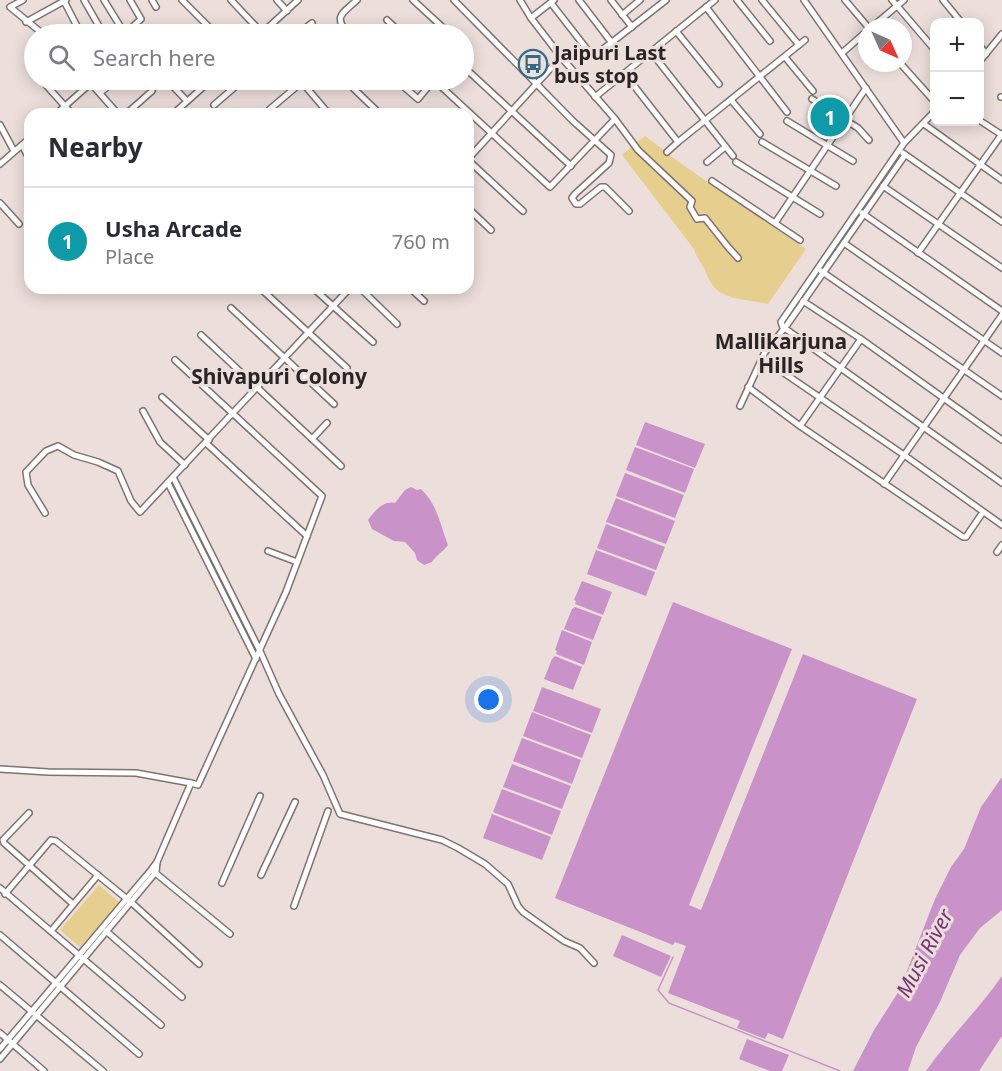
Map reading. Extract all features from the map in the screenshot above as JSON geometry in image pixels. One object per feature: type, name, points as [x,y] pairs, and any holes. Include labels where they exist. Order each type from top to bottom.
[{"type":"street","points":[[23,0],[10,7],[30,24]]},
{"type":"street","points":[[84,0],[98,24]]},
{"type":"street","points":[[104,0],[119,24]]},
{"type":"street","points":[[130,0],[141,20],[136,24]]},
{"type":"street","points":[[152,0],[156,7]]},
{"type":"street","points":[[182,0],[206,24]]},
{"type":"street","points":[[231,0],[253,24]]},
{"type":"street","points":[[278,0],[287,11]]},
{"type":"street","points":[[273,24],[298,0]]},
{"type":"street","points":[[339,24],[341,15],[357,0]]},
{"type":"street","points":[[412,0],[439,24]]},
{"type":"street","points":[[454,0],[536,84],[611,155],[611,159],[572,198],[576,204],[580,204],[601,187],[605,187],[629,211]]},
{"type":"street","points":[[520,0],[561,57],[615,119],[638,150],[692,201],[690,207],[697,219],[705,218],[709,221],[738,258]]},
{"type":"street","points":[[579,0],[612,43]]},
{"type":"street","points":[[611,0],[632,27]]},
{"type":"street","points":[[622,15],[640,0]]},
{"type":"street","points":[[593,57],[666,0]]},
{"type":"street","points":[[595,97],[715,0]]},
{"type":"street","points":[[737,0],[770,41]]},
{"type":"street","points":[[762,0],[799,45]]},
{"type":"street","points":[[804,0],[904,143]]},
{"type":"street","points":[[845,0],[860,18]]},
{"type":"street","points":[[892,0],[930,44]]},
{"type":"street","points":[[882,18],[904,0]]},
{"type":"street","points":[[943,0],[958,18]]},
{"type":"street","points":[[26,21],[65,1],[76,24]]},
{"type":"street","points":[[531,18],[553,1],[599,65]]},
{"type":"street","points":[[706,7],[787,112]]},
{"type":"street","points":[[387,20],[391,24]]},
{"type":"street","points":[[676,31],[718,84]]},
{"type":"street","points":[[984,56],[1001,37]]},
{"type":"street","points":[[842,53],[858,38]]},
{"type":"street","points":[[667,152],[805,40]]},
{"type":"street","points":[[651,52],[734,159],[820,214]]},
{"type":"street","points":[[474,152],[561,57]]},
{"type":"street","points":[[785,57],[813,91]]},
{"type":"street","points":[[908,72],[930,97]]},
{"type":"street","points":[[624,73],[678,142]]},
{"type":"street","points":[[474,76],[571,166]]},
{"type":"street","points":[[775,223],[866,88]]},
{"type":"street","points":[[51,90],[65,106]]},
{"type":"street","points":[[63,108],[81,90]]},
{"type":"street","points":[[98,90],[113,108]]},
{"type":"street","points":[[100,93],[103,90]]},
{"type":"street","points":[[177,90],[188,101]]},
{"type":"street","points":[[180,108],[200,90]]},
{"type":"street","points":[[214,105],[231,90]]},
{"type":"street","points":[[271,108],[290,90]]},
{"type":"street","points":[[309,90],[324,108]]},
{"type":"street","points":[[355,90],[374,108]]},
{"type":"street","points":[[408,90],[418,99],[426,90]]},
{"type":"street","points":[[445,90],[464,108]]},
{"type":"street","points":[[133,108],[152,91]]},
{"type":"street","points":[[813,99],[858,128],[869,141]]},
{"type":"street","points":[[731,100],[760,134]]},
{"type":"street","points":[[474,117],[550,187],[615,119]]},
{"type":"street","points":[[930,117],[904,143],[781,322],[783,327],[1002,483]]},
{"type":"street","points":[[787,121],[853,161]]},
{"type":"street","points":[[918,253],[1002,135],[984,123]]},
{"type":"street","points":[[924,124],[1002,180]]},
{"type":"street","points":[[0,125],[14,151]]},
{"type":"street","points":[[762,142],[836,186]]},
{"type":"street","points":[[0,164],[22,145],[24,149]]},
{"type":"street","points":[[706,162],[725,147]]},
{"type":"street","points":[[899,151],[1002,222]]},
{"type":"street","points":[[740,406],[762,358],[905,155]]},
{"type":"street","points":[[474,165],[523,211]]},
{"type":"street","points":[[712,181],[800,240]]},
{"type":"street","points":[[883,186],[1002,268]]},
{"type":"street","points":[[0,203],[19,224]]},
{"type":"street","points":[[858,211],[1002,313],[884,484]]},
{"type":"street","points":[[474,214],[491,230]]},
{"type":"street","points":[[844,243],[1002,353]]},
{"type":"street","points":[[817,268],[1002,396]]},
{"type":"street","points":[[267,294],[347,368]]},
{"type":"street","points":[[320,294],[373,342]]},
{"type":"street","points":[[45,513],[28,485],[26,472],[46,451],[54,447],[61,447],[74,455],[118,471],[131,501],[140,512],[344,294]]},
{"type":"street","points":[[366,294],[397,324]]},
{"type":"street","points":[[416,294],[424,301]]},
{"type":"street","points":[[803,301],[861,339],[1002,440]]},
{"type":"street","points":[[231,308],[334,404]]},
{"type":"street","points":[[201,335],[341,466]]},
{"type":"street","points":[[800,426],[861,339]]},
{"type":"street","points":[[762,358],[1002,525]]},
{"type":"street","points":[[0,769],[136,773],[198,784],[260,651],[322,496],[176,360]]},
{"type":"street","points":[[748,387],[800,426],[963,537],[966,537],[983,512]]},
{"type":"street","points":[[162,397],[307,536]]},
{"type":"street","points":[[143,411],[160,442],[185,465]]},
{"type":"street","points":[[312,439],[327,423]]},
{"type":"street","points":[[173,477],[256,659]]},
{"type":"street","points":[[168,483],[260,651],[279,694],[323,775],[340,814],[442,840],[458,848],[503,879],[523,912],[580,948],[594,963]]},
{"type":"street","points":[[997,552],[1002,545]]},
{"type":"street","points":[[268,551],[297,562]]},
{"type":"street","points":[[0,1049],[10,1041],[154,871],[191,783]]},
{"type":"street","points":[[222,883],[260,796]]},
{"type":"street","points":[[261,875],[295,802]]},
{"type":"street","points":[[294,906],[328,811]]},
{"type":"street","points":[[29,813],[2,842],[73,904]]},
{"type":"street","points":[[5,894],[51,840],[56,841],[130,901],[199,964]]},
{"type":"street","points":[[154,871],[230,934]]},
{"type":"street","points":[[51,931],[98,875]]},
{"type":"street","points":[[0,888],[161,1025]]},
{"type":"street","points":[[105,930],[182,997]]},
{"type":"street","points":[[0,935],[139,1054]]},
{"type":"street","points":[[0,985],[103,1071]]},
{"type":"street","points":[[0,1033],[45,1071]]},
{"type":"street","points":[[0,1059],[10,1041]]},
{"type":"shaded area","points":[[645,136],[683,165],[806,249],[768,304],[724,295],[713,285],[694,249],[622,155]]},
{"type":"shaded area","points":[[99,885],[119,902],[80,947],[60,930]]},
{"type":"water","points":[[645,422],[705,444],[695,468],[636,445]]},
{"type":"water","points":[[635,447],[694,469],[685,493],[626,470]]},
{"type":"water","points":[[625,473],[684,495],[675,518],[616,496]]},
{"type":"water","points":[[411,487],[421,489],[427,495],[438,516],[448,545],[432,562],[424,565],[417,560],[415,553],[405,542],[394,541],[372,529],[368,520],[379,507],[387,503],[395,503],[405,490]]},
{"type":"water","points":[[616,498],[675,521],[666,544],[606,522]]},
{"type":"water","points":[[606,524],[665,547],[656,570],[597,548]]},
{"type":"water","points":[[596,550],[655,572],[646,596],[587,574]]},
{"type":"water","points":[[582,581],[612,592],[603,615],[575,604],[574,600]]},
{"type":"water","points":[[673,602],[792,649],[689,905],[701,910],[803,654],[917,699],[783,1039],[768,1033],[765,1039],[737,1028],[740,1021],[668,993],[686,946],[675,942],[673,945],[555,898]]},
{"type":"water","points":[[575,607],[602,617],[593,640],[564,629]]},
{"type":"water","points":[[562,630],[592,642],[584,665],[556,654],[555,650]]},
{"type":"water","points":[[555,656],[582,667],[573,690],[544,679]]},
{"type":"water","points":[[542,687],[601,709],[592,733],[533,711]]},
{"type":"water","points":[[532,712],[591,735],[582,758],[523,736]]},
{"type":"water","points":[[522,738],[581,760],[572,784],[513,761]]},
{"type":"water","points":[[512,764],[571,786],[562,809],[503,787]]},
{"type":"water","name":"Musi River","points":[[1002,777],[1002,910],[980,928],[960,955],[940,1002],[916,1047],[908,1071],[853,1071],[874,1030],[899,991],[935,899],[951,867],[964,849],[981,807]]},
{"type":"water","points":[[502,789],[561,811],[552,835],[493,812]]},
{"type":"water","points":[[492,814],[551,837],[542,860],[483,838]]},
{"type":"water","points":[[622,935],[671,956],[661,977],[613,956]]},
{"type":"water","points":[[1002,976],[1002,1036],[979,1071],[926,1071],[984,1000]]},
{"type":"water","points":[[747,1039],[789,1055],[782,1071],[770,1071],[739,1059]]},
{"type":"waterway","points":[[673,957],[658,990],[669,1003],[840,1071]]},
{"type":"place","name":"Jaipuri Last bus stop","points":[[533,64]]},
{"type":"place","name":"Usha Arcade","points":[[830,117]]},
{"type":"district","name":"Mallikarjuna Hills","points":[[781,353]]},
{"type":"district","name":"Shivapuri Colony","points":[[279,376]]}]
